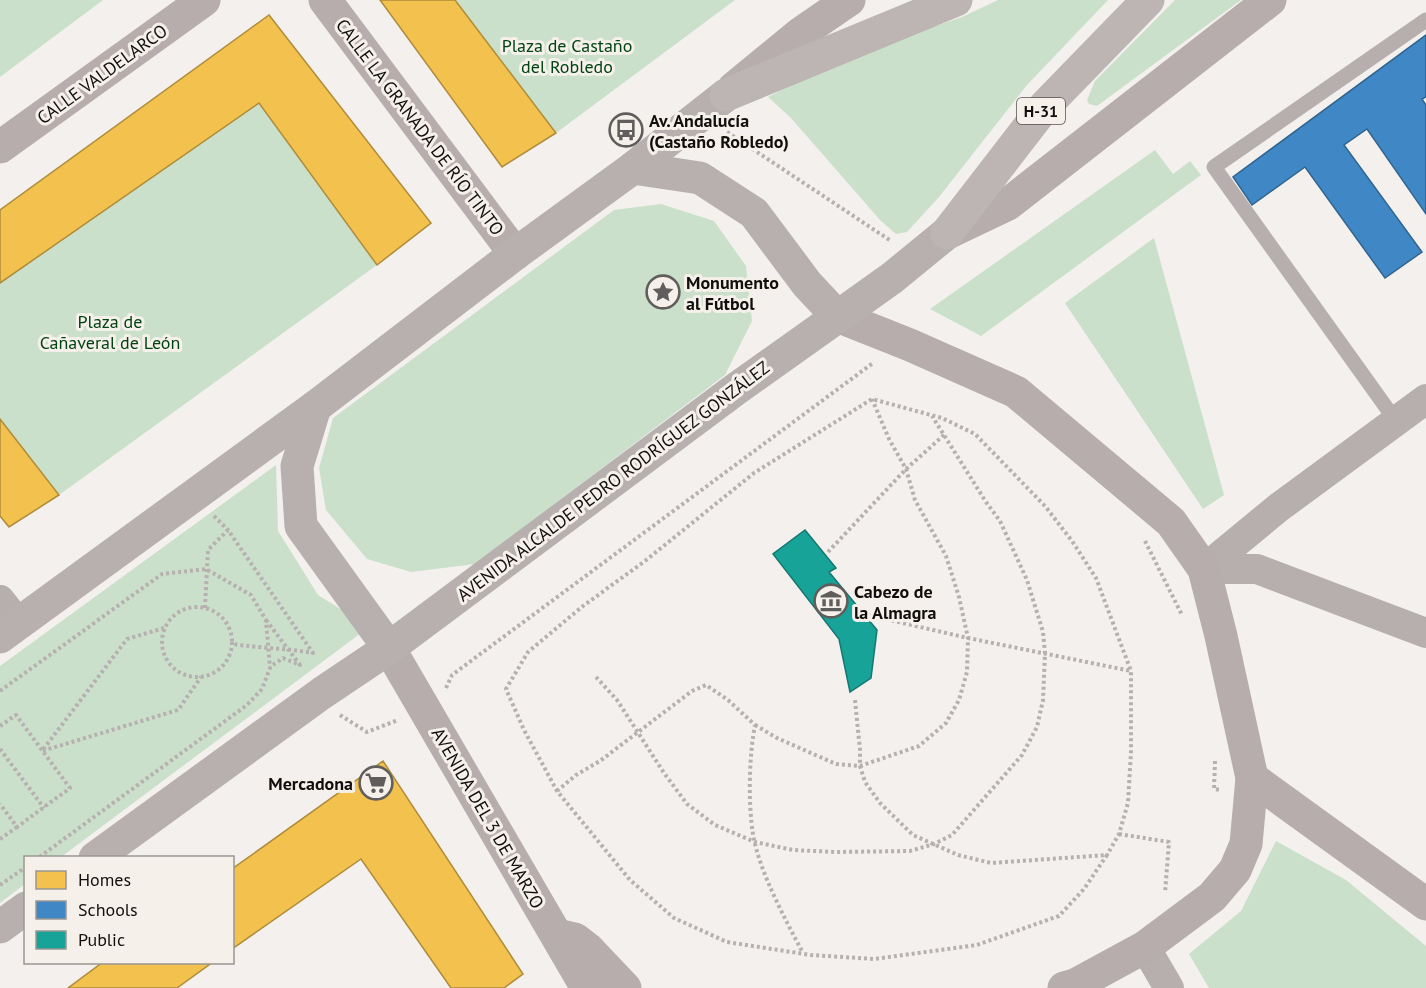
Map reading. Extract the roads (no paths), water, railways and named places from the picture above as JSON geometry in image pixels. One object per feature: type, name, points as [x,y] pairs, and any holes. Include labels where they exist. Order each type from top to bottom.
[{"type":"highway","points":[[726,95],[956,0]]},
{"type":"highway","name":"H-31","points":[[947,233],[1045,106],[1148,0]]},
{"type":"main road","points":[[6,620],[315,407],[515,254],[633,168],[726,95]]},
{"type":"main road","points":[[633,168],[700,178],[754,213],[807,284],[837,316]]},
{"type":"main road","name":"AVENIDA ALCALDE PEDRO RODRÍGUEZ GONZÁLEZ","points":[[98,856],[322,693],[389,648],[736,389],[892,278],[947,233]]},
{"type":"main road","points":[[315,407],[297,466],[301,526],[389,648]]},
{"type":"main road","points":[[0,927],[24,909]]},
{"type":"street","name":"CALLE VALDELARCO","points":[[0,147],[204,0]]},
{"type":"street","name":"CALLE LA GRANADA DE RÍO TINTO","points":[[325,0],[515,254]]},
{"type":"street","points":[[726,95],[801,33],[849,0]]},
{"type":"street","name":"AVENIDA ALCALDE PEDRO RODRÍGUEZ GONZÁLEZ","points":[[947,233],[1008,204],[1270,0]]},
{"type":"street","points":[[837,316],[1016,392],[1171,522],[1204,569],[1251,793],[1246,844],[1235,870],[1212,897],[1144,947],[1075,985],[1064,988]]},
{"type":"street","points":[[1204,569],[1278,508],[1426,399]]},
{"type":"street","points":[[1204,569],[1257,569],[1426,633]]},
{"type":"street","name":"AVENIDA DEL 3 DE MARZO","points":[[389,648],[585,987]]},
{"type":"street","points":[[1251,793],[1426,904]]},
{"type":"street","points":[[554,934],[575,939],[588,949],[625,988]]},
{"type":"street","points":[[1144,947],[1169,988]]},
{"type":"lane","points":[[1396,421],[1299,295],[1214,167],[1426,20]]},
{"type":"place","name":"Av. Andalucía (Castaño Robledo)","points":[[626,130]]},
{"type":"place","name":"Monumento al Fútbol","points":[[663,292]]},
{"type":"place","name":"Cabezo de la Almagra","points":[[831,601]]},
{"type":"place","name":"Mercadona","points":[[376,783]]},
{"type":"park label","name":"Plaza de Castaño del Robledo","points":[[567,55]]},
{"type":"park label","name":"Plaza de Cañaveral de León","points":[[110,331]]}]
